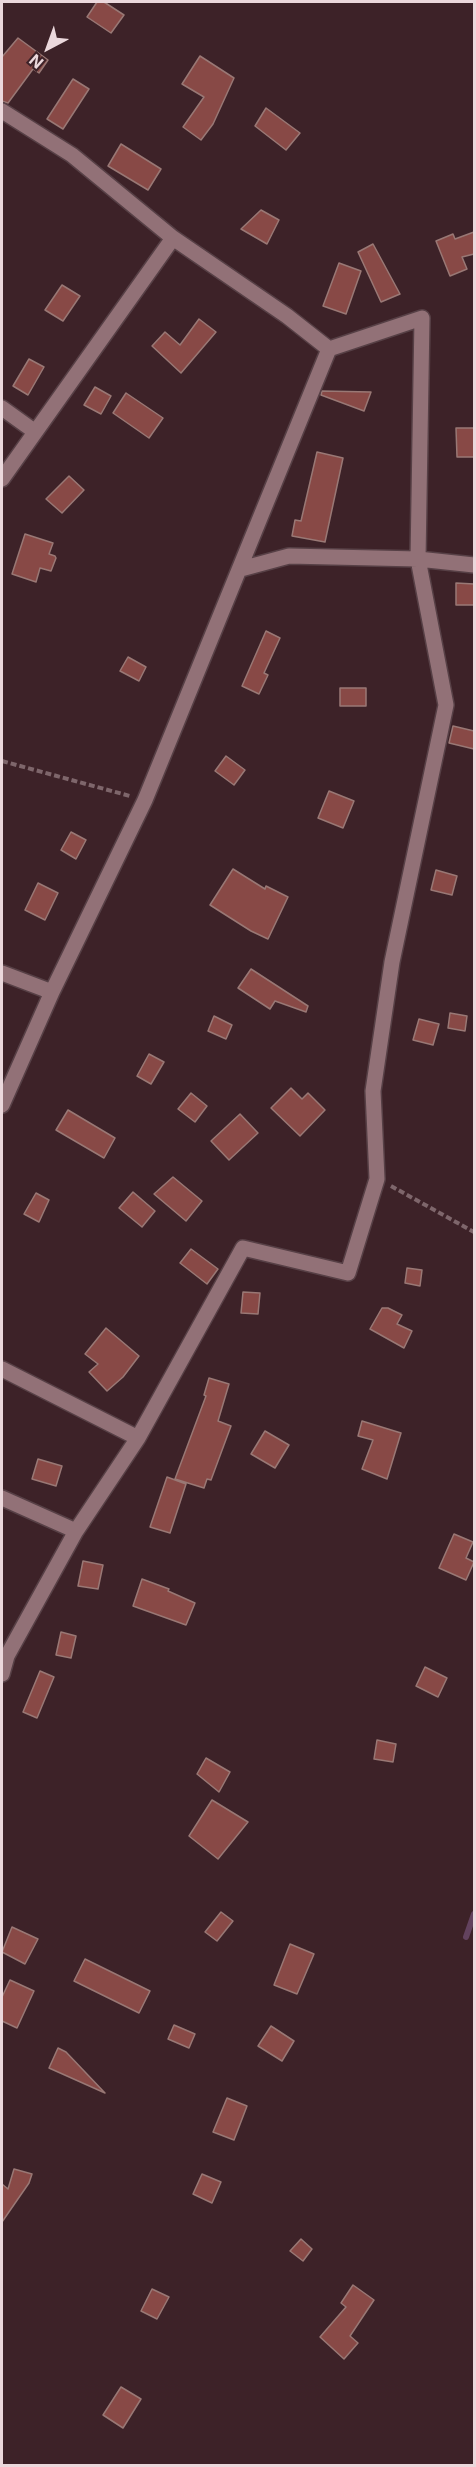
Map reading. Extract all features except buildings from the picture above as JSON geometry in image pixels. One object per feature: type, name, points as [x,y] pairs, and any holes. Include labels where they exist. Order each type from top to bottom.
[{"type":"street","points":[[2,111],[72,155],[173,238],[287,316],[329,349]]},
{"type":"street","points":[[2,479],[173,238]]},
{"type":"street","points":[[2,1105],[52,992],[145,800],[329,349],[422,318],[418,558],[446,705],[392,962],[373,1091],[377,1179],[348,1273],[243,1248],[138,1438],[76,1531],[7,1656],[2,1674]]},
{"type":"street","points":[[2,408],[34,431]]},
{"type":"street","points":[[241,569],[289,556],[418,558],[474,565]]},
{"type":"street","points":[[2,973],[52,992]]},
{"type":"street","points":[[2,1369],[138,1438]]},
{"type":"street","points":[[2,1498],[76,1531]]},
{"type":"path","points":[[2,761],[145,800]]},
{"type":"path","points":[[377,1179],[474,1232]]},
{"type":"waterway","points":[[466,1937],[474,1914]]}]
